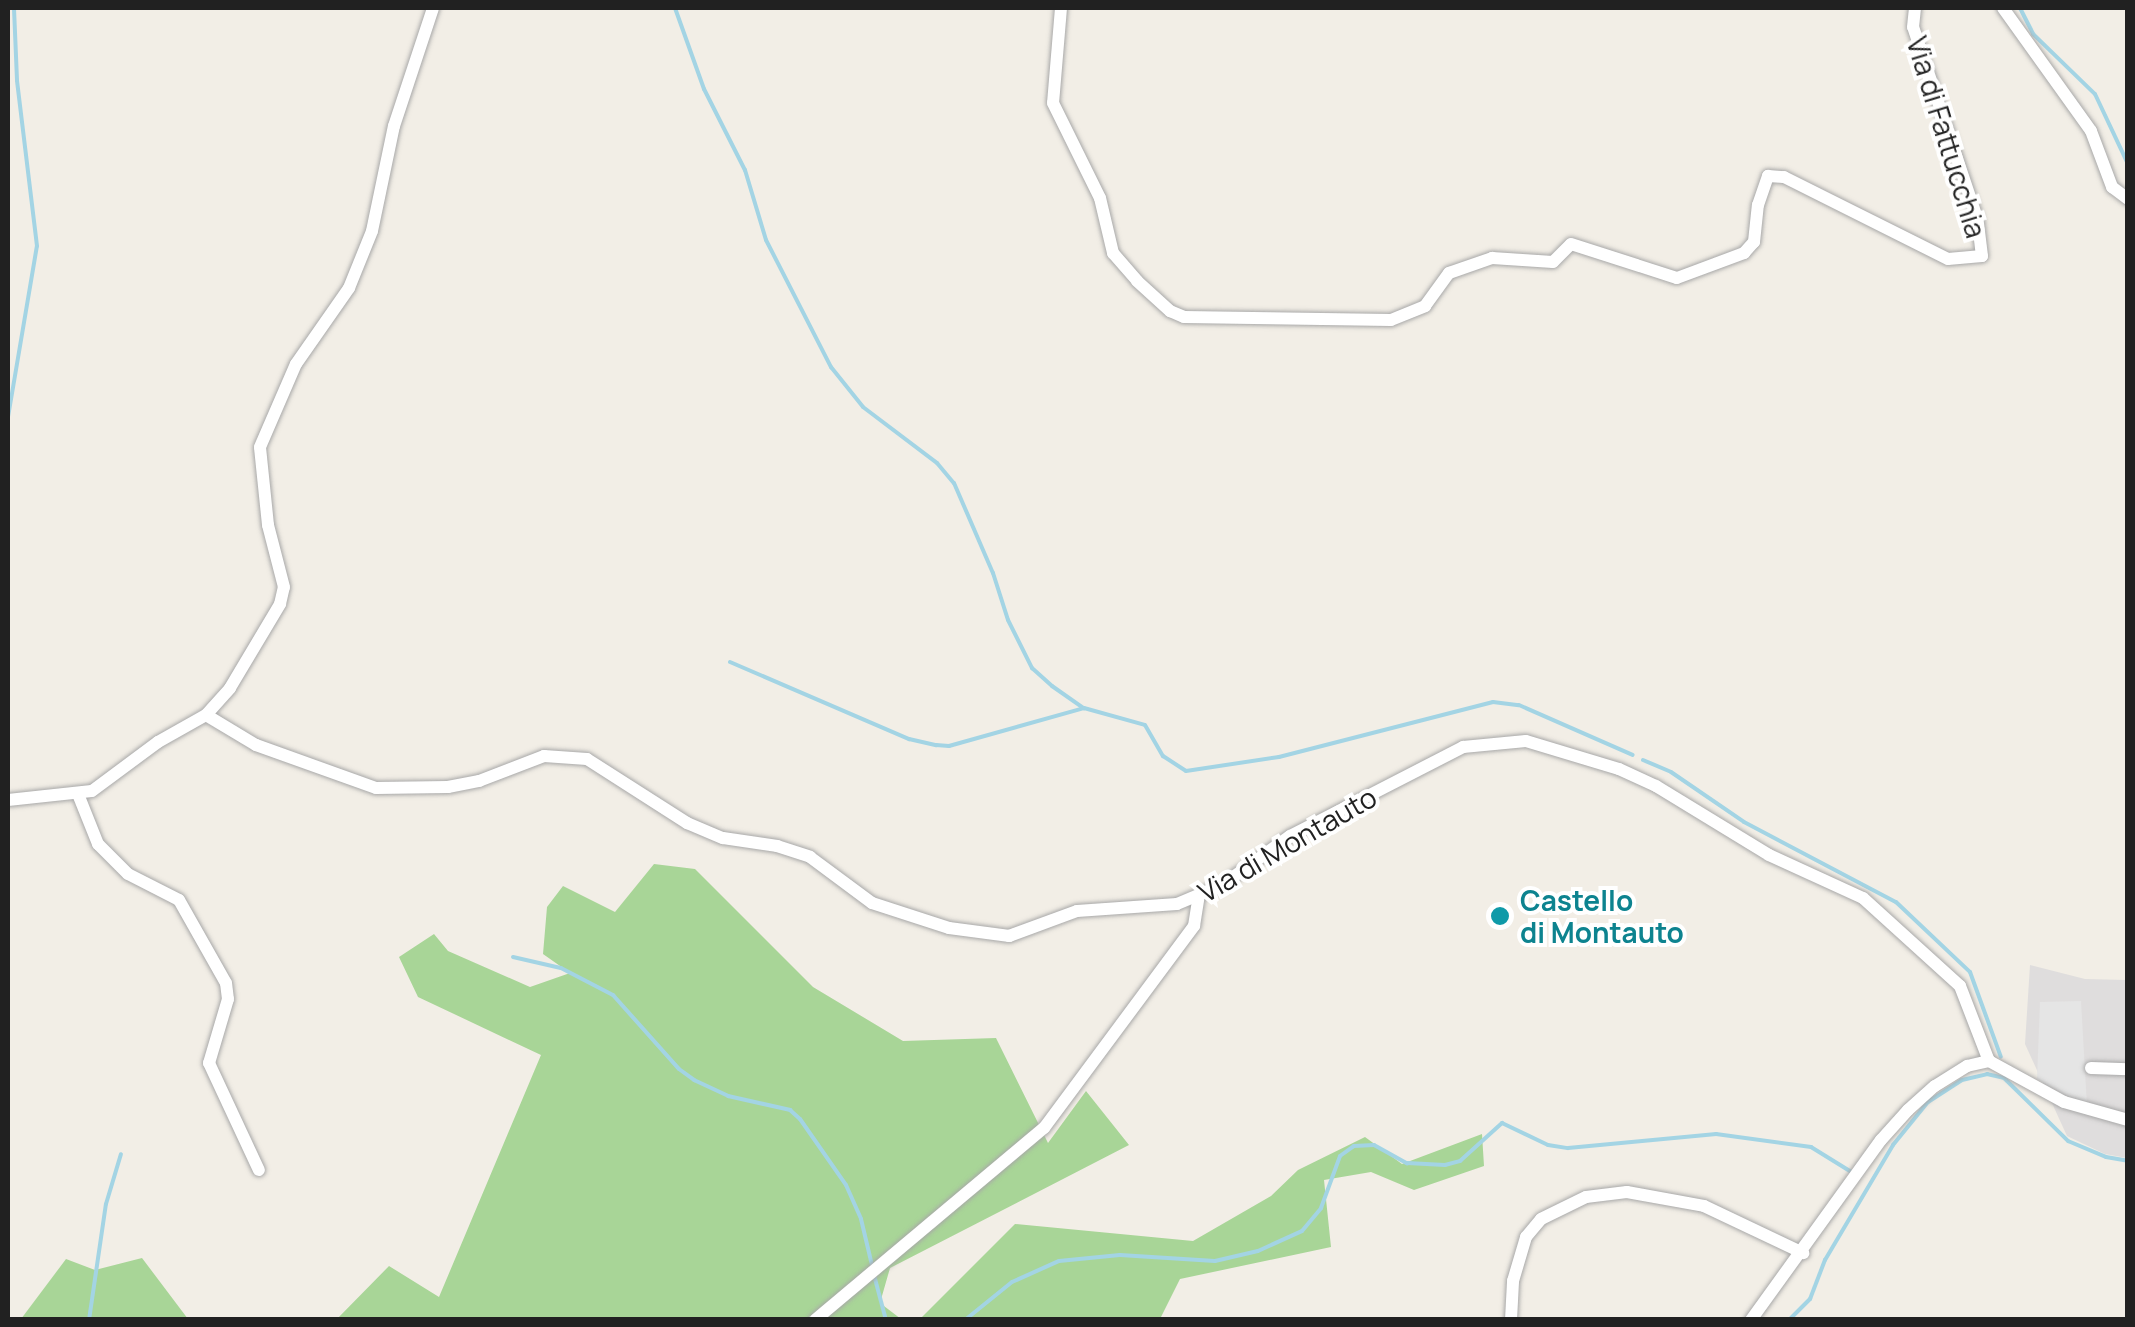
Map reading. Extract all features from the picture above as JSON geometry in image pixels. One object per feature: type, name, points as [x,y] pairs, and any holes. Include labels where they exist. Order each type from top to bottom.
[{"type":"street","points":[[8,800],[78,794],[111,780],[158,742],[206,715],[230,688],[280,604],[284,588],[266,514],[260,447],[296,364],[349,288],[372,231],[413,60],[432,8]]},
{"type":"street","name":"Via di Fattucchia","points":[[1061,8],[1053,103],[1100,198],[1112,254],[1137,281],[1170,312],[1184,317],[1391,320],[1424,306],[1449,273],[1492,258],[1553,262],[1571,244],[1678,278],[1744,254],[1754,242],[1758,205],[1768,176],[1784,177],[1948,258],[1982,256],[1977,218],[1913,27],[1915,8]]},
{"type":"street","points":[[2005,9],[2091,130],[2112,187],[2128,199]]},
{"type":"street","name":"Via di Montauto","points":[[206,715],[256,745],[376,788],[448,787],[479,781],[544,756],[587,760],[704,831],[810,857],[872,903],[949,928],[1009,936],[1077,911],[1177,904],[1222,885],[1290,836],[1463,748],[1475,743],[1526,741],[1643,780],[1769,855],[1863,898],[1960,986],[1988,1060]]},
{"type":"street","points":[[78,794],[98,844],[128,874],[179,900],[226,983],[228,1000],[209,1063],[258,1170]]},
{"type":"street","points":[[814,1320],[1044,1128],[1194,926],[1199,896]]},
{"type":"street","points":[[1751,1320],[1881,1140],[1908,1110],[1967,1066],[1988,1060],[2064,1102],[2128,1120]]},
{"type":"street","points":[[2092,1068],[2128,1069]]},
{"type":"street","points":[[1511,1320],[1513,1282],[1526,1237],[1541,1219],[1586,1198],[1627,1192],[1704,1206],[1803,1253]]},
{"type":"shaded area","points":[[2030,965],[2085,979],[2127,980],[2127,1158],[2105,1154],[2067,1136],[2025,1044]]},
{"type":"shaded area","points":[[2081,1001],[2087,1106],[2037,1079],[2040,1002]]},
{"type":"green space","points":[[654,864],[695,869],[813,987],[903,1041],[996,1038],[1048,1143],[1086,1091],[1129,1145],[890,1268],[880,1303],[901,1319],[336,1320],[389,1266],[439,1297],[541,1055],[418,997],[399,957],[434,934],[448,951],[530,987],[570,973],[543,954],[547,907],[563,886],[615,912]]},
{"type":"green space","points":[[1482,1134],[1484,1166],[1414,1190],[1371,1172],[1324,1180],[1331,1247],[1180,1279],[1160,1319],[920,1319],[1015,1224],[1193,1241],[1271,1196],[1298,1170],[1365,1137],[1402,1164]]},
{"type":"green space","points":[[142,1258],[188,1319],[21,1319],[66,1259],[95,1270]]},
{"type":"waterway","points":[[8,417],[37,246],[17,80],[14,8]]},
{"type":"waterway","points":[[675,8],[704,89],[745,170],[766,240],[831,367],[863,407],[937,463],[954,483],[993,573],[1008,620],[1032,668],[1052,686],[1084,708],[1145,725],[1163,756],[1186,771],[1279,757],[1493,702],[1519,705],[1633,755]]},
{"type":"waterway","points":[[2020,8],[2033,34],[2095,94],[2128,164]]},
{"type":"waterway","points":[[730,662],[909,739],[936,745],[949,746],[1084,708]]},
{"type":"waterway","points":[[1643,760],[1671,772],[1744,822],[1896,902],[1970,972],[2001,1057]]},
{"type":"waterway","points":[[513,957],[561,968],[613,995],[679,1069],[694,1080],[728,1096],[790,1110],[846,1185],[861,1219],[872,1265]]},
{"type":"waterway","points":[[1789,1320],[1810,1299],[1825,1260],[1893,1145],[1928,1102],[1962,1080],[1987,1074],[2004,1078],[2068,1141],[2106,1157],[2128,1161]]},
{"type":"waterway","points":[[965,1320],[1012,1282],[1059,1261],[1120,1255],[1215,1261],[1258,1251],[1302,1231],[1321,1208],[1340,1156],[1354,1146],[1374,1145],[1407,1163],[1445,1165],[1460,1161],[1502,1123],[1548,1145],[1568,1148],[1716,1134],[1811,1147],[1853,1173]]},
{"type":"waterway","points":[[89,1320],[106,1204],[121,1154]]},
{"type":"waterway","points":[[874,1275],[886,1320]]},
{"type":"place","name":"Castello di Montauto","points":[[1500,916]]}]
